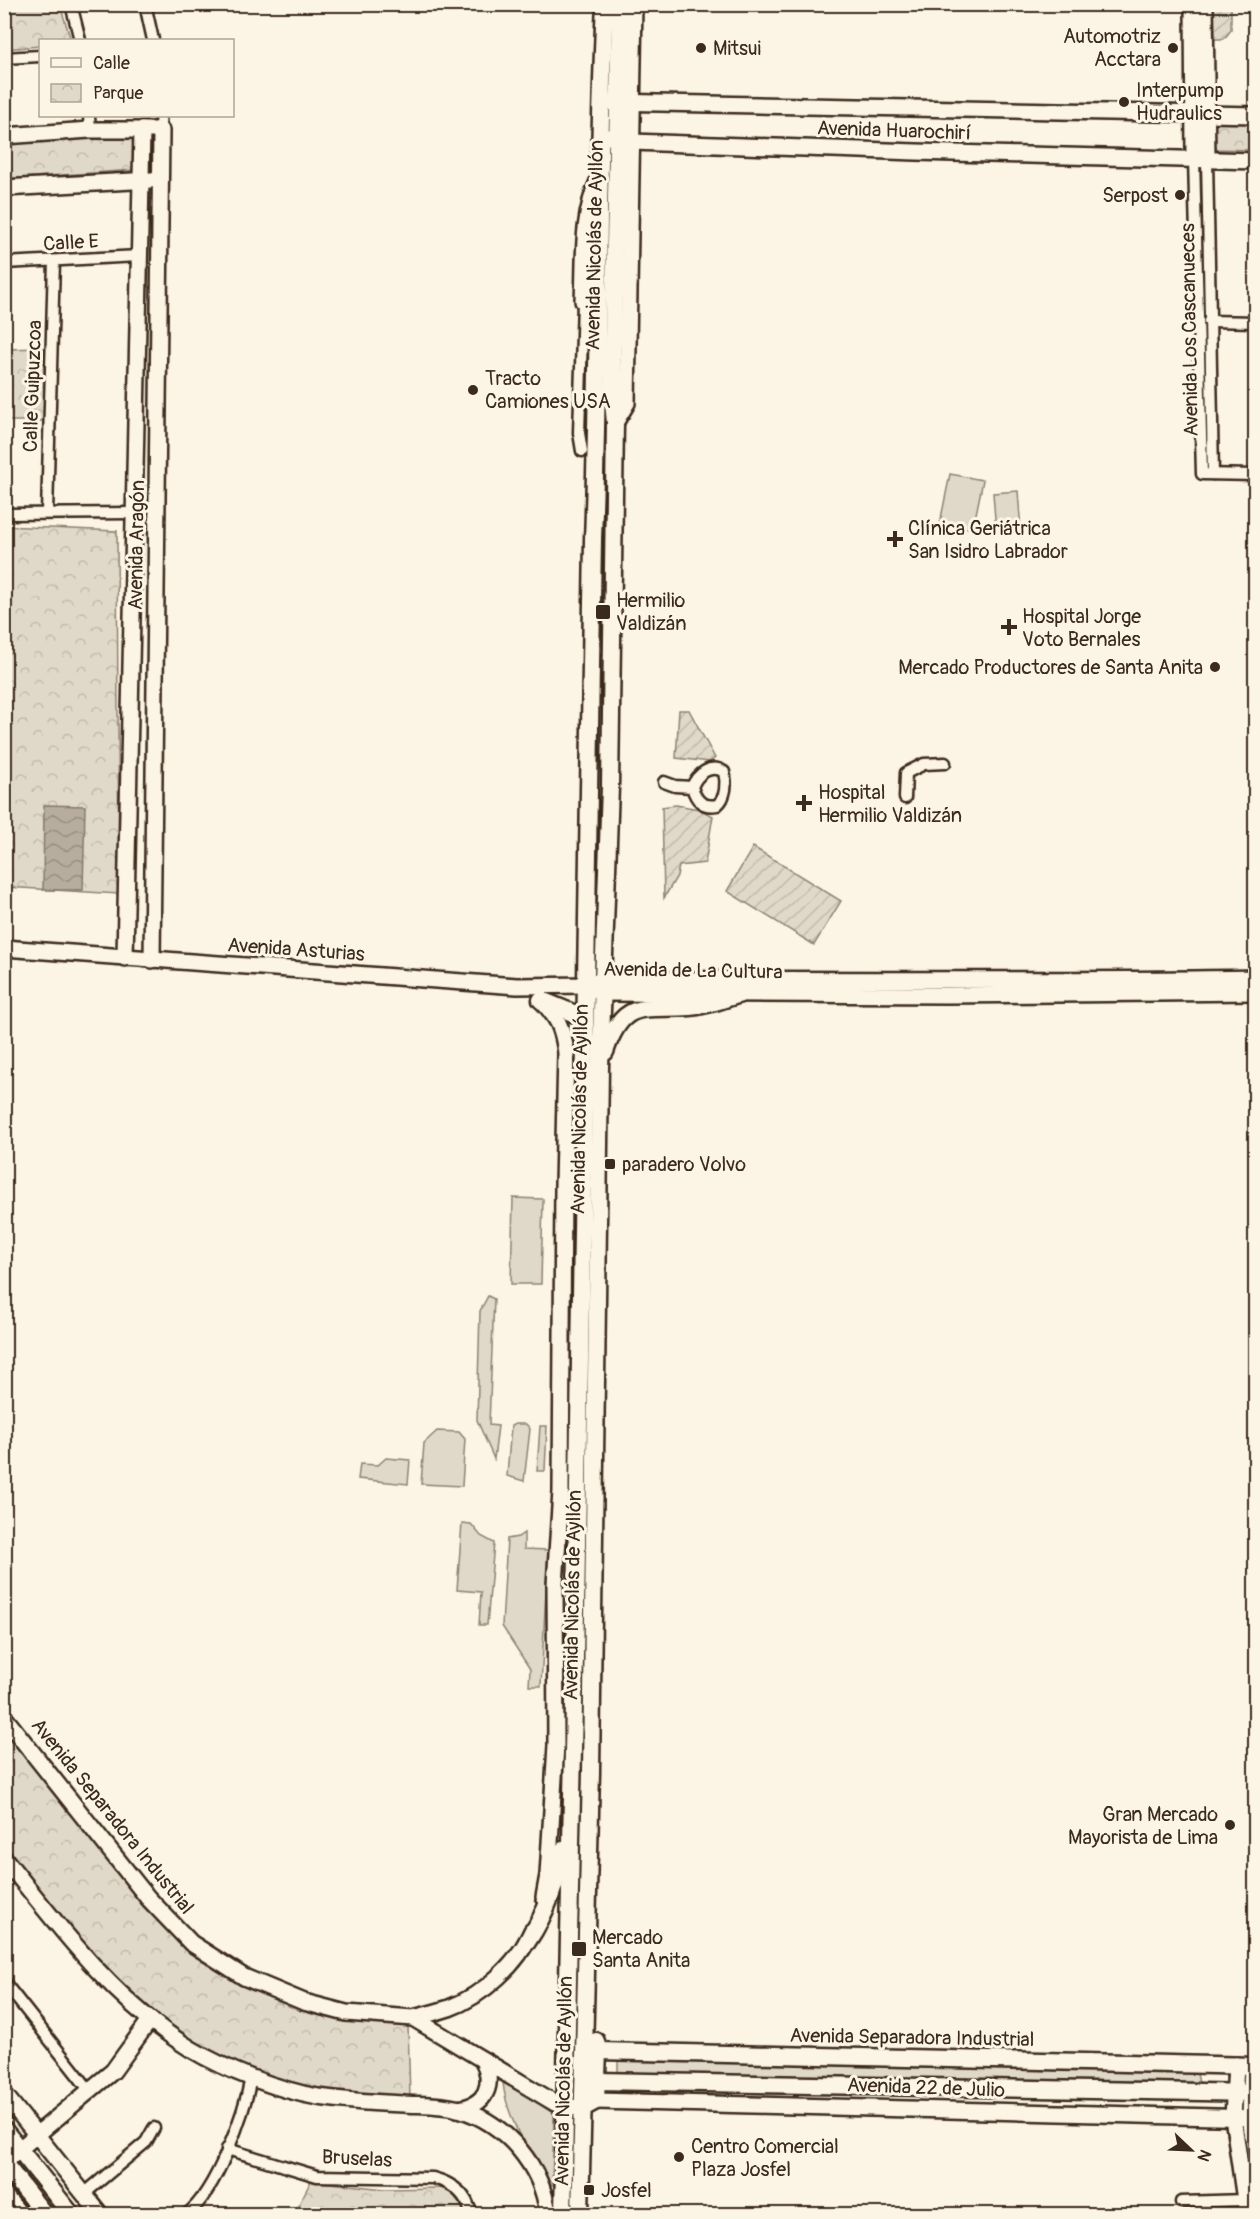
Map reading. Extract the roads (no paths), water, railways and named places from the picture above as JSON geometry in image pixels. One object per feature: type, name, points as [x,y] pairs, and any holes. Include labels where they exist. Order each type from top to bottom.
[{"type":"main road","name":"Avenida Nicolás de Ayllón","points":[[605,4],[617,102]]},
{"type":"main road","name":"Avenida Nicolás de Ayllón","points":[[580,2214],[586,2009],[600,1067],[610,787],[615,423],[612,390],[620,4]]},
{"type":"main road","name":"Avenida Nicolás de Ayllón","points":[[563,2214],[582,2105],[571,1811],[586,985],[589,452],[614,268],[601,176],[617,139]]},
{"type":"main road","points":[[600,1067],[616,1025],[635,1010],[646,1007],[691,1007],[740,994]]},
{"type":"main road","points":[[541,1000],[585,1018]]},
{"type":"main road","points":[[527,1942],[548,1908],[555,1887],[571,1811]]},
{"type":"main road","points":[[582,2105],[597,2081],[598,2051],[586,2009]]},
{"type":"main road","name":"Avenida Separadora Industrial","points":[[598,2051],[1248,2065]]},
{"type":"main road","points":[[597,2081],[1247,2093]]},
{"type":"main road","points":[[4,2130],[71,2214]]},
{"type":"main road","points":[[4,2162],[44,2214]]},
{"type":"main road","points":[[22,2187],[25,2174],[38,2173]]},
{"type":"street","points":[[71,4],[80,39]]},
{"type":"street","points":[[145,4],[153,39]]},
{"type":"street","name":"Avenida Nicolás de Ayllón","points":[[617,102],[634,4]]},
{"type":"street","name":"Avenida Los Cascanueces","points":[[1193,4],[1196,241],[1205,382],[1207,474],[1256,475]]},
{"type":"street","name":"Avenida Los Cascanueces","points":[[1195,114],[1205,4]]},
{"type":"street","points":[[4,58],[39,56]]},
{"type":"street","name":"Avenida Huarochirí","points":[[617,102],[1256,116]]},
{"type":"street","points":[[4,136],[90,123],[142,130],[161,123]]},
{"type":"street","name":"Avenida Aragón","points":[[152,960],[161,123]]},
{"type":"street","name":"Avenida Aragón","points":[[125,958],[142,130]]},
{"type":"street","name":"Avenida Huarochirí","points":[[617,139],[916,153],[1256,161]]},
{"type":"street","name":"Avenida Los Cascanueces","points":[[1196,158],[1208,241],[1209,321],[1205,382]]},
{"type":"street","name":"Avenida Nicolás de Ayllón","points":[[589,452],[579,433],[586,228],[590,198],[601,176]]},
{"type":"street","points":[[4,188],[161,180]]},
{"type":"street","points":[[1196,241],[1208,241]]},
{"type":"street","name":"Calle E","points":[[4,263],[139,256]]},
{"type":"street","name":"Calle Guipuzcoa","points":[[47,513],[54,261]]},
{"type":"street","name":"Avenida Nicolás de Ayllón","points":[[614,268],[627,403],[615,423]]},
{"type":"street","points":[[1209,321],[1256,322]]},
{"type":"street","points":[[4,514],[134,513]]},
{"type":"street","points":[[905,798],[906,773],[924,764],[945,763]]},
{"type":"street","points":[[664,782],[675,786],[692,787]]},
{"type":"street","name":"Avenida Asturias","points":[[4,948],[517,986],[586,985]]},
{"type":"street","name":"Avenida de La Cultura","points":[[602,987],[832,978],[960,988],[1256,992]]},
{"type":"street","name":"Avenida de La Cultura","points":[[586,985],[740,994],[1256,978]]},
{"type":"street","points":[[517,986],[541,1000]]},
{"type":"street","name":"Avenida Nicolás de Ayllón","points":[[413,2018],[450,2008],[475,1995],[494,1980],[527,1942],[541,1906],[548,1875],[556,1745],[555,1585],[561,1491],[566,1053],[563,1033],[558,1021],[541,1000]]},
{"type":"street","name":"Avenida Separadora Industrial","points":[[4,1717],[148,1898],[191,1943],[244,1977],[304,2002],[346,2013],[413,2018],[541,2096],[582,2105]]},
{"type":"street","points":[[4,1858],[9,1874],[90,1963],[150,2019],[192,2049],[251,2078],[317,2096],[457,2109],[468,2108],[486,2093],[489,2082],[488,2070],[483,2060]]},
{"type":"street","points":[[4,1982],[90,2091]]},
{"type":"street","points":[[4,2162],[113,2071],[150,2019]]},
{"type":"street","points":[[1248,2065],[1247,2093],[1256,2158]]},
{"type":"street","points":[[187,2214],[199,2211],[247,2099],[251,2078]]},
{"type":"street","points":[[1181,2202],[1246,2207],[1233,2116],[1247,2093]]},
{"type":"street","points":[[4,2094],[100,2214]]},
{"type":"street","name":"Avenida 22 de Julio","points":[[582,2105],[1252,2118]]},
{"type":"street","name":"Avenida Nicolás de Ayllón","points":[[457,2109],[491,2124],[515,2144],[527,2159],[539,2182],[548,2214]]},
{"type":"street","points":[[84,2194],[146,2142],[154,2128]]},
{"type":"street","name":"Bruselas","points":[[227,2149],[318,2176],[433,2178],[448,2182],[463,2195],[471,2214]]},
{"type":"street","points":[[4,2195],[20,2214]]},
{"type":"water","points":[[44,805],[85,806],[83,890],[43,890]]},
{"type":"place","name":"Mitsui","points":[[701,48]]},
{"type":"place","name":"Automotriz Acctara","points":[[1173,48]]},
{"type":"place","name":"Interpump Hudraulics","points":[[1124,102]]},
{"type":"place","name":"Serpost","points":[[1180,195]]},
{"type":"place","name":"Tracto Camiones USA","points":[[473,390]]},
{"type":"place","name":"Clínica Geriátrica San Isidro Labrador","points":[[895,539]]},
{"type":"place","name":"Hermilio Valdizán","points":[[603,612]]},
{"type":"place","name":"Hospital Jorge Voto Bernales","points":[[1009,627]]},
{"type":"place","name":"Mercado Productores de Santa Anita","points":[[1215,667]]},
{"type":"place","name":"Hospital Hermilio Valdizán","points":[[804,803]]},
{"type":"place","name":"paradero Volvo","points":[[610,1164]]},
{"type":"place","name":"Gran Mercado Mayorista de Lima","points":[[1230,1825]]},
{"type":"place","name":"Mercado Santa Anita","points":[[579,1949]]},
{"type":"place","name":"Centro Comercial Plaza Josfel","points":[[679,2157]]},
{"type":"place","name":"Josfel","points":[[589,2190]]}]
